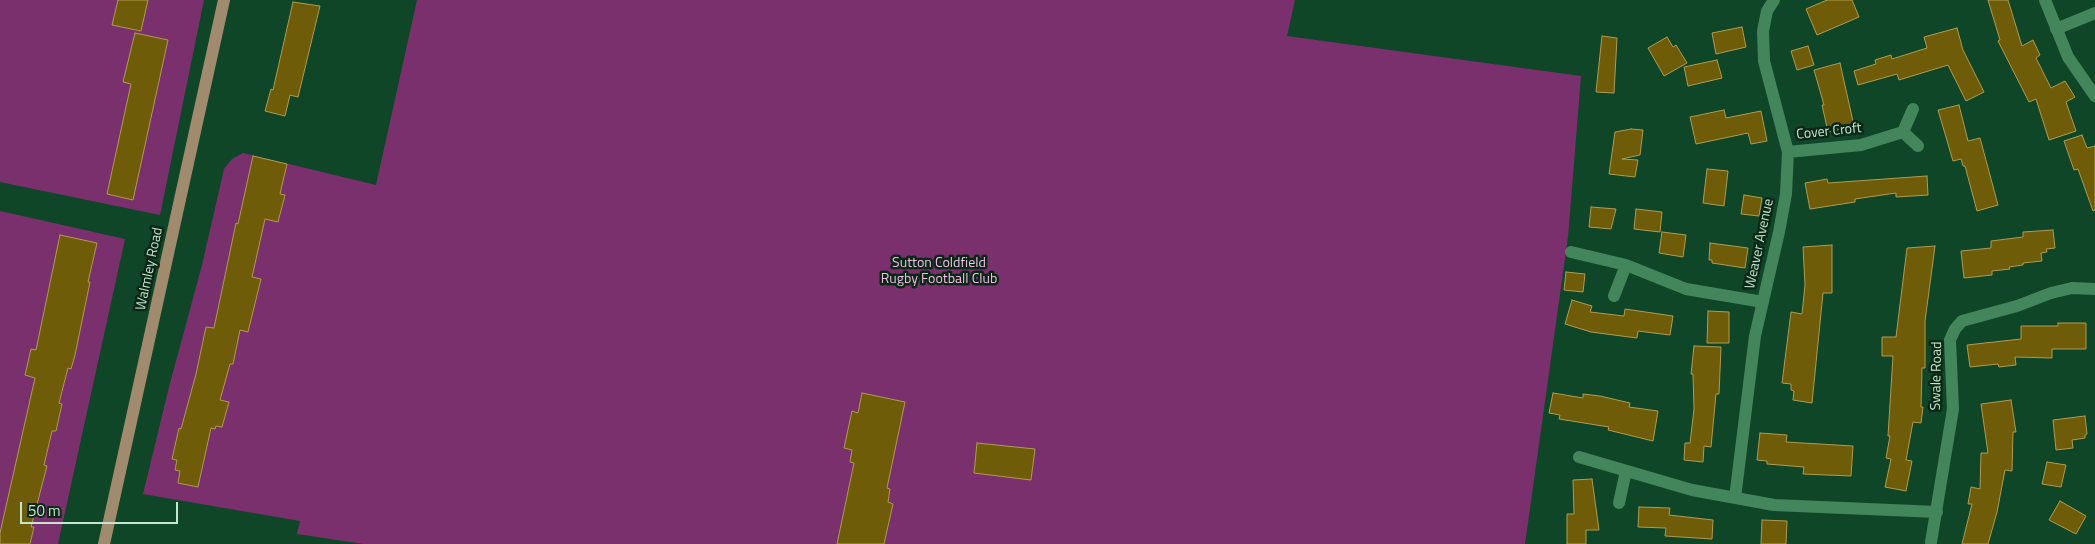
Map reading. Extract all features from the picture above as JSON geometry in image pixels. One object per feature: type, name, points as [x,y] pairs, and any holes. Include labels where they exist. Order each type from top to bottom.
[{"type":"main road","name":"Walmley Road","points":[[104,544],[224,0]]},
{"type":"street","name":"Weaver Avenue","points":[[1735,498],[1755,336],[1786,194],[1788,152],[1764,61],[1763,31],[1767,11],[1774,0]]},
{"type":"street","points":[[2046,0],[2068,57],[2095,96]]},
{"type":"street","points":[[2056,29],[2095,13]]},
{"type":"street","points":[[1913,108],[1903,132],[1918,146]]},
{"type":"street","name":"Cover Croft","points":[[1788,152],[1861,145],[1903,132]]},
{"type":"street","points":[[1571,252],[1626,265],[1686,289],[1763,302]]},
{"type":"street","points":[[1614,296],[1626,265]]},
{"type":"street","name":"Swale Road","points":[[1931,542],[1953,409],[1950,340],[1955,329],[1962,320],[2018,306],[2051,293],[2072,288],[2095,289]]},
{"type":"street","points":[[1579,457],[1692,490],[1774,504],[1937,512]]},
{"type":"street","points":[[1619,503],[1626,471]]},
{"type":"green space","points":[[0,0],[204,0],[160,215],[0,182]]},
{"type":"green space","name":"Sutton Coldfield Rugby Football Club","points":[[417,0],[1295,0],[1287,36],[1581,76],[1568,237],[1525,544],[364,544],[297,534],[300,521],[143,494],[169,387],[202,265],[224,169],[232,159],[243,153],[376,185]]},
{"type":"green space","points":[[0,211],[125,239],[58,544],[0,544]]},
{"type":"building","points":[[118,0],[148,0],[141,31],[112,25]]},
{"type":"building","points":[[1827,0],[1852,0],[1859,17],[1817,35],[1806,9]]},
{"type":"building","points":[[1988,0],[2008,0],[2022,46],[2033,40],[2040,55],[2036,58],[2051,88],[2065,81],[2075,97],[2066,102],[2076,131],[2049,140],[2036,99],[2029,102],[1998,41],[2000,40]]},
{"type":"building","points":[[293,2],[320,6],[298,97],[290,95],[285,116],[265,111],[271,89],[273,90]]},
{"type":"building","points":[[1742,27],[1746,47],[1716,54],[1712,33]]},
{"type":"building","points":[[1957,28],[1963,50],[1984,92],[1966,101],[1948,65],[1899,80],[1897,74],[1858,85],[1854,71],[1876,64],[1875,60],[1891,55],[1892,59],[1927,48],[1924,37]]},
{"type":"building","points":[[135,33],[168,40],[133,200],[107,194],[131,84],[123,82]]},
{"type":"building","points":[[1602,36],[1617,38],[1614,93],[1596,92]]},
{"type":"building","points":[[1667,37],[1673,47],[1676,45],[1687,63],[1664,76],[1648,48]]},
{"type":"building","points":[[1808,46],[1814,65],[1797,70],[1791,51]]},
{"type":"building","points":[[1717,60],[1722,78],[1688,86],[1684,67]]},
{"type":"building","points":[[1840,63],[1854,126],[1828,132],[1822,105],[1824,105],[1814,70]]},
{"type":"building","points":[[1959,105],[1968,141],[1980,138],[1998,205],[1977,211],[1965,166],[1963,166],[1961,159],[1953,161],[1938,110]]},
{"type":"building","points":[[1724,110],[1726,118],[1761,111],[1767,141],[1751,144],[1748,133],[1696,144],[1690,117]]},
{"type":"building","points":[[1631,129],[1643,130],[1640,155],[1622,159],[1638,160],[1635,177],[1609,174],[1615,132]]},
{"type":"building","points":[[2082,135],[2087,148],[2095,146],[2095,210],[2093,211],[2078,169],[2074,170],[2064,141]]},
{"type":"building","points":[[253,156],[287,164],[280,194],[285,195],[278,222],[265,219],[252,277],[261,279],[248,332],[240,330],[233,364],[230,364],[220,400],[229,402],[222,427],[216,426],[215,429],[211,428],[198,487],[178,483],[180,471],[175,470],[177,460],[172,459],[179,428],[181,429],[196,374],[206,327],[214,328],[236,223],[238,224]]},
{"type":"building","points":[[1707,169],[1728,171],[1724,206],[1703,203]]},
{"type":"building","points":[[1927,176],[1928,195],[1896,197],[1896,193],[1855,199],[1855,202],[1810,209],[1805,183],[1827,179],[1828,183]]},
{"type":"building","points":[[1744,195],[1762,198],[1759,216],[1741,214]]},
{"type":"building","points":[[1591,207],[1616,209],[1611,229],[1589,227]]},
{"type":"building","points":[[1636,209],[1662,212],[1660,232],[1634,229]]},
{"type":"building","points":[[2053,230],[2055,248],[2046,249],[2047,252],[2041,253],[2042,261],[2023,263],[2023,265],[2009,267],[2010,269],[1992,271],[1992,275],[1964,278],[1961,251],[1991,248],[1991,241],[2023,237],[2023,232]]},
{"type":"building","points":[[1662,232],[1686,235],[1683,257],[1659,253]]},
{"type":"building","points":[[60,235],[97,243],[88,282],[90,282],[75,355],[71,369],[68,368],[59,403],[62,404],[56,431],[52,431],[44,465],[47,466],[31,527],[34,527],[30,544],[0,544],[0,533],[35,378],[25,375],[31,349],[36,350]]},
{"type":"building","points":[[1710,243],[1748,248],[1745,268],[1712,263],[1712,260],[1709,260]]},
{"type":"building","points":[[1832,245],[1832,293],[1823,293],[1812,403],[1793,400],[1794,391],[1791,390],[1791,384],[1782,383],[1791,312],[1802,314],[1805,285],[1803,247]]},
{"type":"building","points":[[1935,246],[1925,321],[1925,368],[1922,368],[1921,407],[1923,407],[1921,423],[1913,422],[1906,460],[1912,461],[1906,491],[1885,487],[1891,459],[1886,458],[1890,436],[1888,436],[1893,356],[1882,356],[1882,337],[1896,337],[1907,248]]},
{"type":"building","points":[[1566,272],[1585,274],[1583,292],[1564,290]]},
{"type":"building","points":[[1572,300],[1592,306],[1590,312],[1624,316],[1625,309],[1673,316],[1670,335],[1638,331],[1637,338],[1591,332],[1565,324]]},
{"type":"building","points":[[1708,311],[1729,312],[1729,343],[1707,343]]},
{"type":"building","points":[[2058,323],[2086,323],[2086,349],[2052,349],[2052,358],[2015,357],[2016,365],[1999,367],[1998,364],[1970,367],[1967,345],[2021,339],[2021,326],[2058,326]]},
{"type":"building","points":[[1694,346],[1721,347],[1719,394],[1716,394],[1711,447],[1704,446],[1703,462],[1684,460],[1685,443],[1690,443],[1694,409],[1693,374],[1691,374]]},
{"type":"building","points":[[862,393],[905,402],[887,488],[890,489],[888,502],[893,504],[884,544],[837,544],[854,463],[850,462],[852,450],[844,448],[852,411],[858,413]]},
{"type":"building","points":[[1553,393],[1583,398],[1583,394],[1600,396],[1630,403],[1629,407],[1658,411],[1653,441],[1608,430],[1609,427],[1559,419],[1560,415],[1549,413]]},
{"type":"building","points":[[2011,400],[2016,432],[2013,432],[2012,471],[2005,470],[1997,512],[1988,544],[1962,544],[1972,504],[1968,504],[1971,487],[1980,489],[1981,453],[1988,453],[1981,404]]},
{"type":"building","points":[[2085,416],[2087,434],[2085,438],[2072,440],[2073,448],[2056,450],[2053,420]]},
{"type":"building","points":[[1760,433],[1787,435],[1786,442],[1853,446],[1851,476],[1803,474],[1804,467],[1767,464],[1767,461],[1757,460]]},
{"type":"building","points":[[977,443],[1035,449],[1031,480],[974,473]]},
{"type":"building","points":[[2047,462],[2066,465],[2061,487],[2042,484]]},
{"type":"building","points":[[1592,479],[1599,530],[1586,530],[1586,544],[1567,544],[1567,514],[1574,514],[1573,480]]},
{"type":"building","points":[[2060,501],[2086,516],[2076,534],[2049,520]]},
{"type":"building","points":[[1639,507],[1670,508],[1669,515],[1713,520],[1712,539],[1665,536],[1666,528],[1638,527]]},
{"type":"building","points":[[1762,520],[1787,521],[1786,544],[1761,544]]}]
